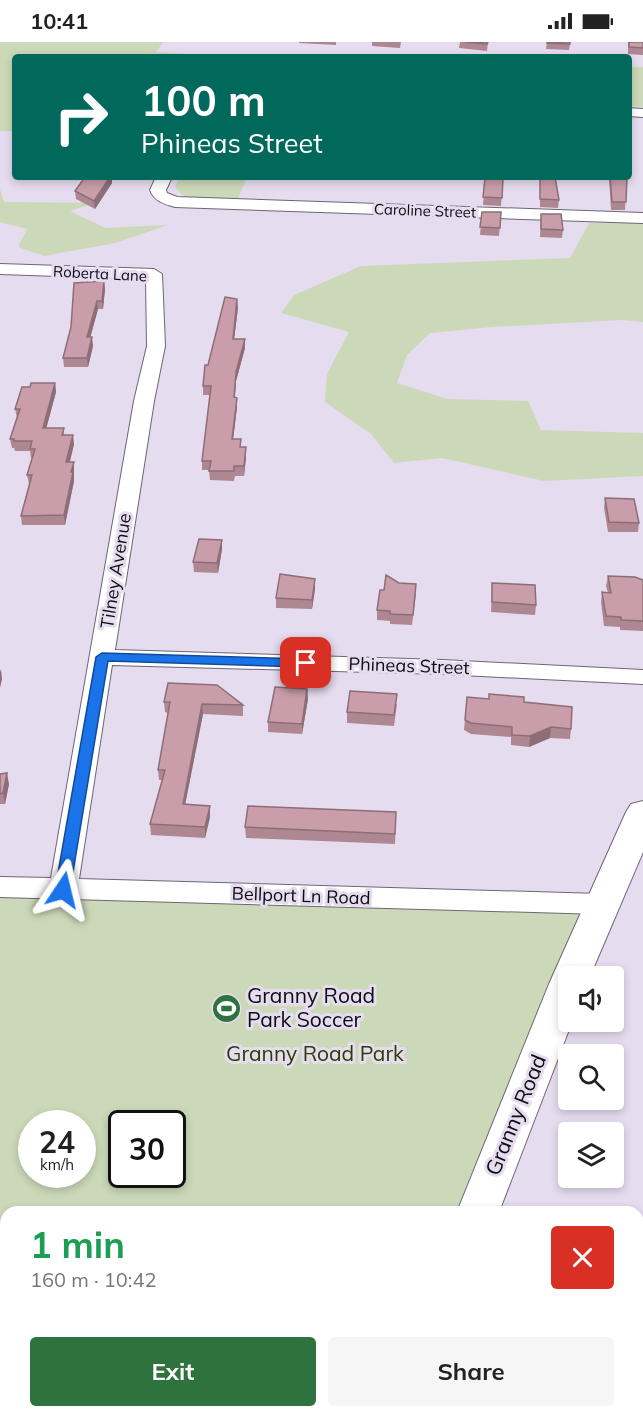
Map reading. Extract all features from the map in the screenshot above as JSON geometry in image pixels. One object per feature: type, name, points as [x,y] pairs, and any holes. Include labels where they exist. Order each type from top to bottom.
[{"type":"street","name":"Caroline Street","points":[[163,180],[158,190],[164,200],[208,204],[643,218]]},
{"type":"street","name":"Roberta Lane","points":[[0,269],[154,274],[155,324]]},
{"type":"street","name":"Tilney Avenue","points":[[63,890],[144,401],[156,346],[155,324]]},
{"type":"street","name":"Phineas Street","points":[[102,657],[442,667],[643,676]]},
{"type":"street","points":[[576,966],[601,904],[632,856],[643,812]]},
{"type":"street","name":"Bellport Ln Road","points":[[0,887],[601,904]]},
{"type":"street","name":"Granny Road","points":[[480,1206],[558,1009]]},
{"type":"green space","points":[[0,42],[163,42],[156,52],[190,54],[12,54],[12,131],[0,131]]},
{"type":"green space","points":[[632,67],[643,67],[643,107],[632,106]]},
{"type":"green space","points":[[178,180],[246,180],[238,199],[186,199],[175,187]]},
{"type":"green space","points":[[0,189],[4,202],[95,203],[70,211],[105,228],[168,225],[115,243],[44,256],[18,247],[27,229],[0,222]]},
{"type":"green space","points":[[589,223],[643,223],[643,322],[621,320],[430,333],[407,355],[397,383],[447,399],[528,401],[541,430],[643,433],[643,476],[544,481],[442,458],[394,463],[371,434],[325,402],[327,374],[349,332],[281,313],[294,295],[361,266],[570,258]]},
{"type":"green space","name":"Granny Road Park","points":[[0,889],[601,904],[578,966],[558,966],[558,1020],[490,1206],[0,1206]]},
{"type":"building","points":[[465,42],[488,42],[487,44]]},
{"type":"building","points":[[570,42],[570,44],[547,43]]},
{"type":"building","points":[[629,42],[643,42],[643,48],[629,47]]},
{"type":"building","points":[[83,180],[108,180],[94,201],[75,191]]},
{"type":"building","points":[[485,180],[503,180],[502,198],[483,197]]},
{"type":"building","points":[[540,180],[556,180],[559,200],[540,199]]},
{"type":"building","points":[[610,180],[627,180],[626,202],[612,202]]},
{"type":"building","points":[[482,212],[501,212],[500,228],[480,227]]},
{"type":"building","points":[[541,214],[561,214],[563,230],[541,229]]},
{"type":"building","points":[[104,281],[102,301],[97,301],[87,337],[92,337],[87,358],[63,358],[71,327],[74,283]]},
{"type":"building","points":[[225,297],[237,299],[233,339],[245,339],[236,372],[234,397],[237,398],[232,439],[241,439],[240,447],[246,447],[244,466],[234,466],[234,471],[209,471],[211,461],[202,461],[211,386],[203,386],[205,365],[208,365]]},
{"type":"building","points":[[31,383],[55,383],[43,428],[64,428],[62,435],[73,435],[66,462],[74,462],[71,472],[73,472],[64,515],[21,516],[32,475],[27,475],[35,449],[30,449],[32,441],[10,439],[20,409],[15,409],[22,387],[30,387]]},
{"type":"building","points":[[605,498],[634,499],[639,523],[609,522]]},
{"type":"building","points":[[199,539],[222,540],[217,563],[193,562]]},
{"type":"building","points":[[280,574],[315,579],[312,600],[276,598]]},
{"type":"building","points":[[386,575],[399,583],[416,584],[413,615],[390,614],[390,611],[377,610],[380,590],[384,590]]},
{"type":"building","points":[[608,576],[635,577],[643,580],[643,621],[621,620],[621,617],[606,616],[602,592],[611,593]]},
{"type":"building","points":[[492,583],[535,585],[536,605],[492,602]]},
{"type":"building","points":[[168,683],[217,685],[243,705],[202,704],[183,804],[210,806],[205,827],[150,824],[165,770],[158,770],[170,702],[164,702]]},
{"type":"building","points":[[275,687],[307,689],[302,724],[268,722]]},
{"type":"building","points":[[350,691],[397,694],[394,715],[347,712]]},
{"type":"building","points":[[489,694],[524,697],[524,702],[572,707],[571,729],[551,727],[530,736],[512,735],[512,727],[471,723],[465,720],[467,697],[489,699]]},
{"type":"building","points":[[7,773],[3,793],[0,794],[0,774]]},
{"type":"building","points":[[248,806],[396,812],[395,834],[245,827]]},
{"type":"place","name":"Granny Road Park Soccer","points":[[226,1008]]},
{"type":"route","points":[[63,890],[102,657],[306,663]]}]
